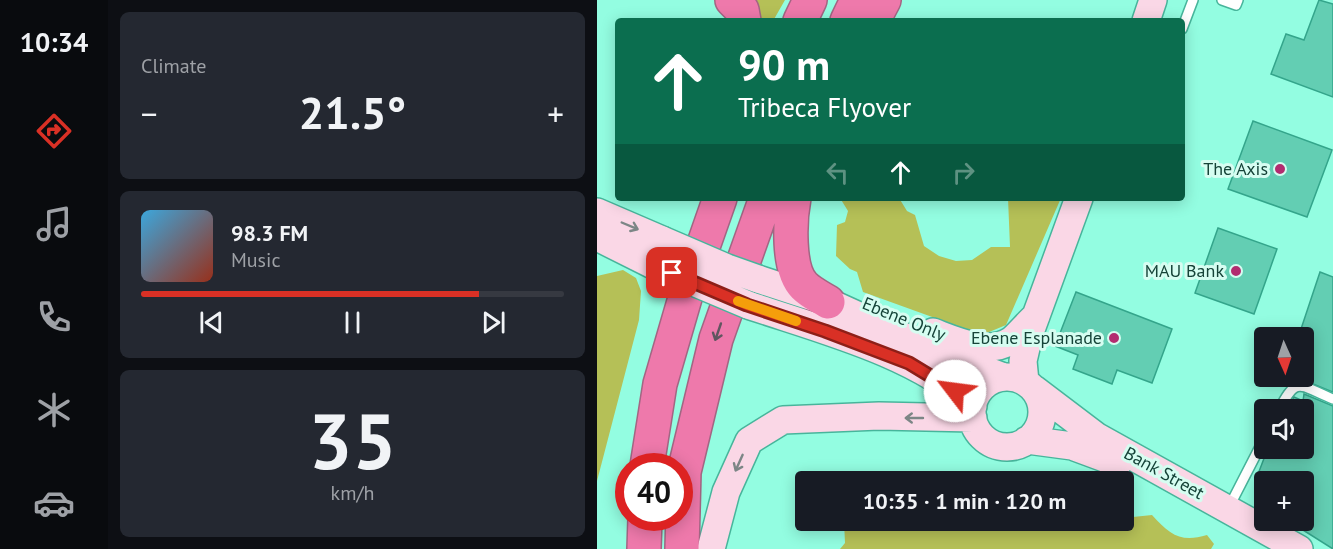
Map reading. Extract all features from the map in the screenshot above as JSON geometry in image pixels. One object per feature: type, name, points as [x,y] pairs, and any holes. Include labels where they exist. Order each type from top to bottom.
[{"type":"highway","points":[[732,0],[742,10],[743,18]]},
{"type":"highway","points":[[801,18],[810,0]]},
{"type":"highway","points":[[848,18],[857,0]]},
{"type":"highway","points":[[874,18],[883,0]]},
{"type":"highway","points":[[648,453],[657,351],[690,221],[698,201]]},
{"type":"highway","points":[[649,453],[660,384],[685,298],[719,201]]},
{"type":"highway","points":[[682,549],[684,472],[715,339],[765,201]]},
{"type":"highway","points":[[793,201],[791,214],[793,259],[802,285],[830,296]]},
{"type":"highway","points":[[644,549],[645,531]]},
{"type":"street","points":[[1147,18],[1153,0]]},
{"type":"street","points":[[1018,381],[1036,316],[1078,201]]},
{"type":"street","points":[[597,212],[658,252],[747,305],[825,331],[909,363],[955,391],[973,412]]},
{"type":"street","points":[[597,237],[727,268],[757,279],[830,296]]},
{"type":"street","name":"Ebene Only","points":[[830,296],[935,333],[990,349],[1011,340],[1036,316]]},
{"type":"street","name":"Bank Street","points":[[830,296],[938,352],[1018,381],[1089,431],[1299,549]]},
{"type":"street","points":[[993,380],[1018,381],[1042,411],[1041,422],[1027,440],[1016,445],[1004,446],[993,444],[984,437],[976,428],[973,412],[976,396],[983,386],[993,380]]},
{"type":"street","points":[[711,549],[726,492],[749,441],[783,420],[973,412]]},
{"type":"street","points":[[1027,440],[1072,446],[1126,465],[1280,549]]},
{"type":"lane","points":[[1185,21],[1193,0]]},
{"type":"lane","points":[[1222,0],[1236,5],[1238,0]]},
{"type":"lane","points":[[1284,399],[1288,390],[1294,386],[1301,386],[1333,399]]},
{"type":"lane","points":[[1228,509],[1254,458]]},
{"type":"green space","points":[[748,0],[785,0],[775,18],[758,18]]},
{"type":"green space","points":[[842,201],[901,201],[907,211],[915,215],[924,246],[939,256],[956,261],[972,260],[991,247],[1010,247],[1008,201],[1060,201],[1006,325],[982,335],[863,292],[857,272],[850,269],[836,256],[837,225],[845,222],[848,211]]},
{"type":"green space","points":[[623,270],[636,278],[641,291],[639,320],[597,481],[597,276]]},
{"type":"green space","points":[[1152,515],[1170,532],[1190,538],[1207,535],[1214,544],[1211,549],[840,549],[845,543],[844,531],[1134,531],[1134,517]]},
{"type":"building","points":[[1319,0],[1333,4],[1333,97],[1271,74],[1286,34],[1304,40]]},
{"type":"building","name":"The Axis","points":[[1253,121],[1332,150],[1307,217],[1228,189]]},
{"type":"building","name":"MAU Bank","points":[[1218,228],[1277,249],[1254,314],[1195,293]]},
{"type":"building","points":[[1320,272],[1333,277],[1333,392],[1314,384],[1314,327],[1302,327]]},
{"type":"building","name":"Ebene Esplanade","points":[[1076,292],[1172,329],[1152,383],[1117,370],[1112,384],[1073,369],[1078,355],[1055,346]]},
{"type":"building","points":[[1304,394],[1333,406],[1333,549],[1305,531],[1314,531],[1314,471],[1259,471],[1264,459],[1314,459],[1314,399],[1303,399]]},
{"type":"slow traffic","points":[[738,301],[796,321]]},
{"type":"place","name":"The Axis","points":[[1280,169]]},
{"type":"place","name":"MAU Bank","points":[[1236,271]]},
{"type":"place","name":"Ebene Esplanade","points":[[1114,338]]},
{"type":"route","points":[[672,273],[747,305],[825,331],[909,363],[955,391]]}]
